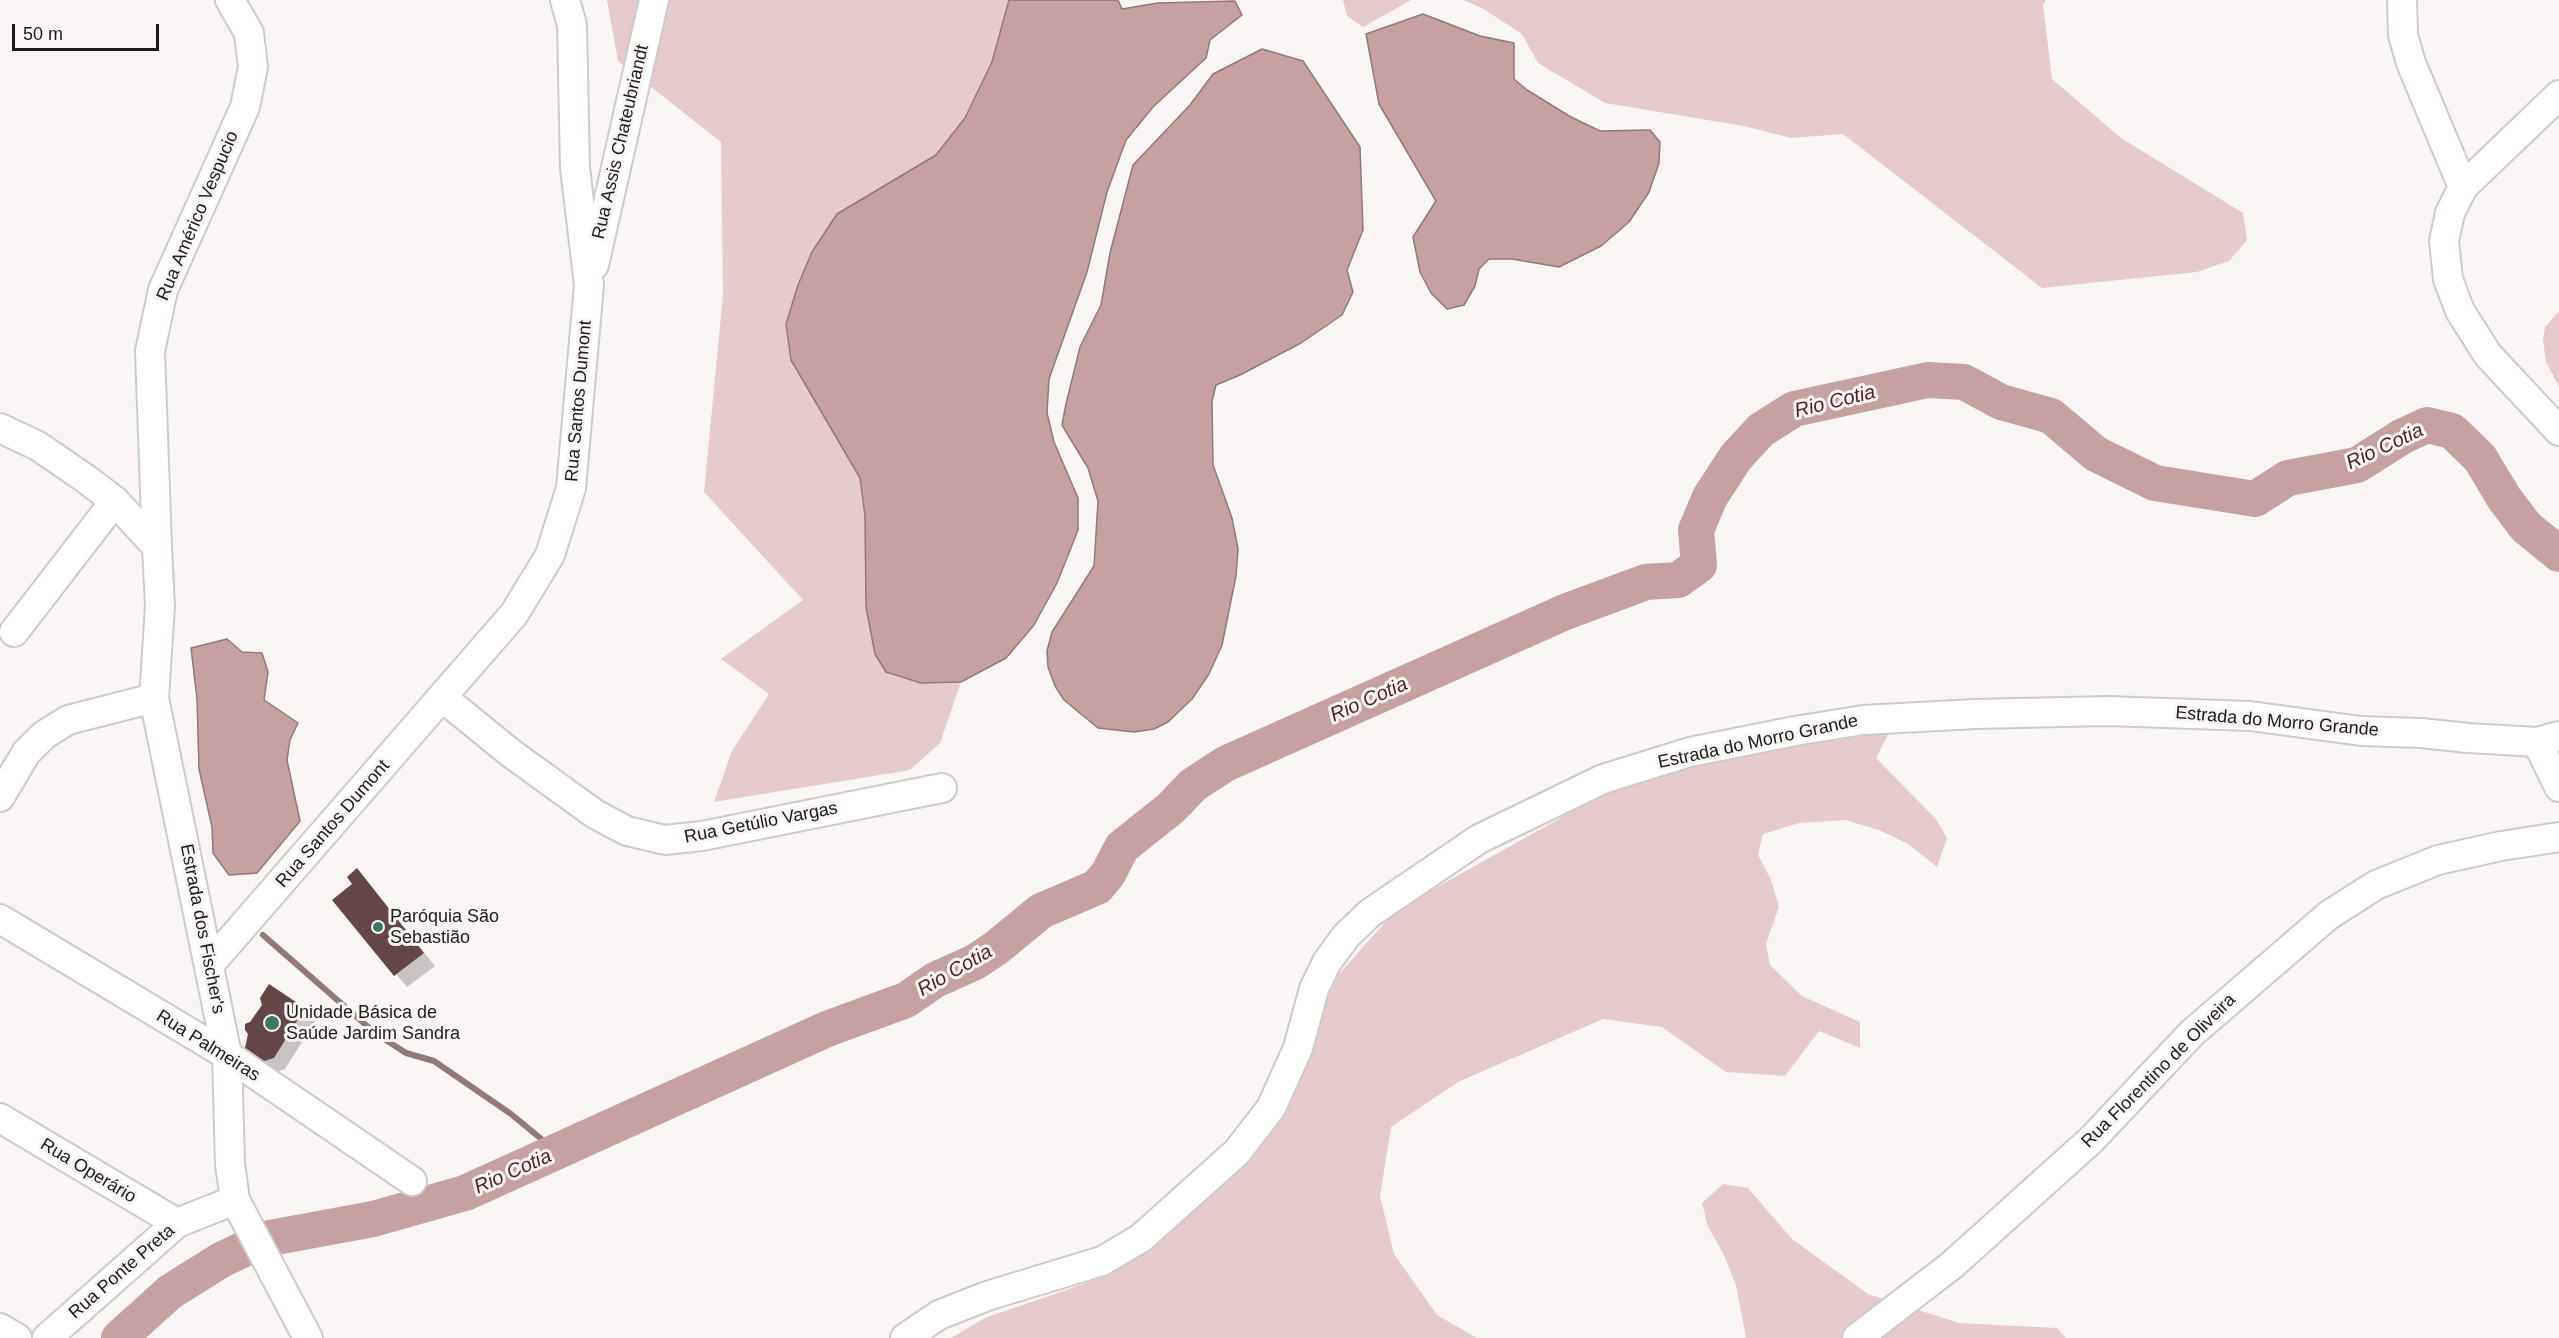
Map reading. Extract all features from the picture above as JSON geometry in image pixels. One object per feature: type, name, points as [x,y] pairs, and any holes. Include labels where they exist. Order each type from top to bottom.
[{"type":"street","name":"Rua Américo Vespucio","points":[[154,698],[160,606],[150,351],[164,290],[245,107],[253,67],[249,33],[230,0]]},
{"type":"street","name":"Rua Santos Dumont","points":[[209,965],[514,615],[550,555],[571,488],[589,285],[574,168],[572,25],[565,0]]},
{"type":"street","name":"Rua Assis Chateubriandt","points":[[589,285],[654,0]]},
{"type":"street","points":[[2402,0],[2403,35],[2411,63],[2463,187]]},
{"type":"street","points":[[2559,95],[2463,187],[2450,213],[2444,241],[2448,279],[2460,311],[2488,355],[2559,430]]},
{"type":"street","points":[[0,428],[46,451],[115,501],[157,547]]},
{"type":"street","points":[[14,632],[115,501]]},
{"type":"street","points":[[0,797],[26,753],[52,730],[68,720],[154,698]]},
{"type":"street","name":"Estrada dos Fischer's","points":[[154,698],[227,1055],[230,1164],[235,1200],[266,1263],[308,1338]]},
{"type":"street","name":"Rua Getúlio Vargas","points":[[443,698],[512,754],[595,814],[627,831],[665,840],[702,836],[942,788]]},
{"type":"street","name":"Estrada do Morro Grande","points":[[905,1338],[939,1315],[987,1296],[1102,1261],[1141,1238],[1237,1152],[1271,1108],[1298,1048],[1314,989],[1328,962],[1346,936],[1370,913],[1479,839],[1603,779],[1690,752],[1795,731],[1863,720],[1975,714],[2108,711],[2250,717],[2361,730],[2548,739]]},
{"type":"street","points":[[2548,739],[2559,787]]},
{"type":"street","name":"Rua Florentino de Oliveira","points":[[1857,1338],[1952,1265],[2091,1140],[2192,1033],[2329,915],[2376,885],[2438,860],[2501,846],[2559,837]]},
{"type":"street","name":"Rua Palmeiras","points":[[0,918],[227,1055],[412,1181]]},
{"type":"street","name":"Rua Operário","points":[[0,1118],[177,1223]]},
{"type":"street","name":"Rua Ponte Preta","points":[[47,1338],[177,1223],[235,1200]]},
{"type":"street","points":[[0,1328],[17,1338]]},
{"type":"shaded area","points":[[607,0],[1009,0],[992,62],[965,118],[936,155],[837,214],[791,360],[860,478],[865,516],[865,573],[921,683],[961,682],[940,743],[910,770],[714,802],[732,751],[769,694],[721,659],[803,600],[704,492],[723,295],[721,142],[618,61]]},
{"type":"shaded area","points":[[1009,0],[1118,0],[1122,9],[1158,3],[1235,1],[1242,15],[1210,40],[1206,58],[1153,107],[1126,140],[1107,192],[1087,272],[1049,379],[1047,413],[1054,442],[1078,498],[1078,530],[1057,583],[1034,625],[1006,658],[961,682],[921,683],[886,672],[875,654],[866,607],[865,516],[860,478],[791,360],[786,324],[798,285],[812,252],[837,214],[936,155],[965,118],[992,62]]},
{"type":"shaded area","points":[[1343,0],[1411,0],[1363,27],[1347,16]]},
{"type":"shaded area","points":[[1463,0],[2046,0],[2043,5],[2052,79],[2121,138],[2243,213],[2247,240],[2229,261],[2197,272],[2042,288],[1843,134],[1791,138],[1744,126],[1605,103],[1538,63],[1522,34],[1482,8]]},
{"type":"shaded area","points":[[1423,14],[1480,36],[1514,43],[1514,79],[1527,90],[1571,117],[1600,131],[1650,130],[1660,142],[1659,163],[1649,192],[1629,222],[1601,246],[1559,267],[1512,259],[1489,259],[1479,269],[1475,286],[1464,305],[1447,309],[1431,293],[1420,272],[1413,237],[1436,201],[1379,104],[1366,34]]},
{"type":"shaded area","points":[[1262,49],[1303,61],[1360,147],[1363,230],[1347,270],[1353,292],[1342,315],[1301,343],[1216,385],[1212,401],[1213,465],[1232,518],[1238,549],[1236,576],[1222,645],[1209,674],[1192,699],[1168,722],[1154,729],[1134,732],[1098,728],[1064,700],[1055,686],[1048,667],[1047,651],[1052,632],[1094,566],[1098,501],[1088,468],[1062,425],[1066,404],[1080,347],[1101,305],[1110,253],[1133,165],[1190,105],[1213,74]]},
{"type":"shaded area","points":[[2559,311],[2559,387],[2546,362],[2543,340],[2545,327]]},
{"type":"shaded area","points":[[227,639],[242,652],[262,653],[268,672],[264,700],[298,723],[290,740],[287,760],[300,821],[257,873],[229,875],[213,853],[212,827],[199,769],[197,699],[191,648]]},
{"type":"shaded area","points":[[1896,719],[1876,758],[1936,819],[1947,838],[1937,867],[1908,844],[1879,830],[1845,820],[1799,823],[1763,834],[1758,855],[1771,880],[1779,907],[1766,944],[1770,965],[1802,996],[1860,1022],[1860,1048],[1819,1031],[1785,1076],[1726,1072],[1662,1027],[1603,1019],[1458,1082],[1391,1127],[1380,1196],[1394,1254],[1437,1315],[1477,1338],[951,1338],[985,1318],[1112,1274],[1252,1154],[1339,974],[1396,910],[1659,763]]},
{"type":"shaded area","points":[[1723,1184],[1748,1188],[1792,1239],[1868,1294],[1959,1323],[2057,1328],[2066,1338],[1746,1338],[1736,1285],[1723,1253],[1708,1227],[1702,1203]]},
{"type":"building","name":"Paróquia São Sebastião","points":[[357,868],[424,953],[394,976],[332,900],[352,884],[347,877]]},
{"type":"building","name":"Unidade Básica de Saúde Jardim Sandra","points":[[269,984],[305,1008],[274,1058],[264,1061],[245,1048],[248,1034],[245,1024],[250,1022],[262,1005],[260,998]]},
{"type":"waterway","name":"Rio Cotia","points":[[119,1338],[170,1292],[221,1260],[265,1239],[373,1219],[465,1193],[827,1029],[906,1000],[935,980],[975,962],[1041,911],[1097,887],[1108,874],[1122,847],[1171,808],[1193,785],[1225,764],[1565,612],[1646,582],[1678,580],[1699,565],[1696,530],[1710,497],[1736,457],[1761,430],[1794,409],[1928,380],[1964,382],[2001,402],[2051,416],[2096,454],[2155,483],[2255,499],[2288,478],[2357,465],[2403,436],[2427,425],[2452,431],[2480,458],[2504,498],[2526,527],[2559,554]]},
{"type":"waterway","points":[[263,935],[375,1033],[406,1053],[434,1061],[511,1114],[545,1142],[546,1156]]},
{"type":"place","name":"Paróquia São Sebastião","points":[[378,927]]},
{"type":"place","name":"Unidade Básica de Saúde Jardim Sandra","points":[[272,1023]]}]
